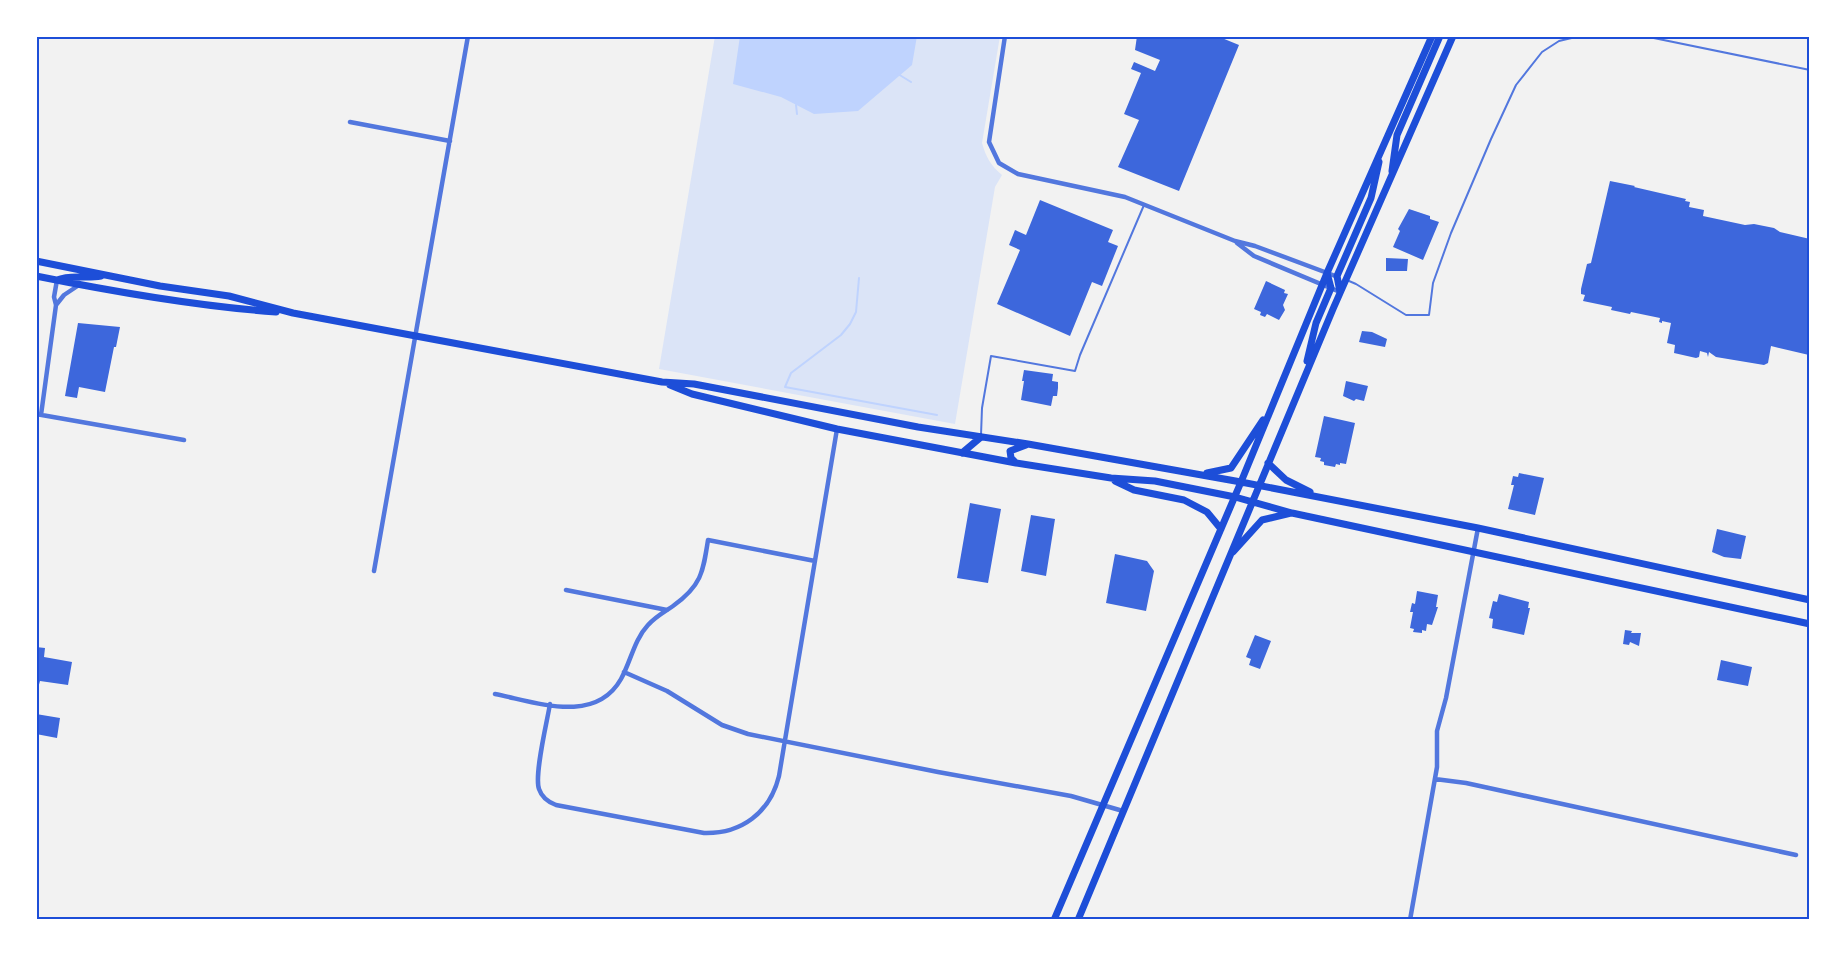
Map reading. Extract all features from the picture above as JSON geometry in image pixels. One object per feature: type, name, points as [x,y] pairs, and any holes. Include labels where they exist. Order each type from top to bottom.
[{"type":"main road","points":[[1054,920],[1242,482],[1322,284],[1432,36]]},
{"type":"main road","points":[[1390,180],[1397,135],[1440,36]]},
{"type":"main road","points":[[1078,920],[1258,485],[1453,36]]},
{"type":"main road","points":[[1340,292],[1337,276],[1371,198],[1383,147]]},
{"type":"main road","points":[[36,261],[160,286],[229,296],[293,313],[662,382],[694,384],[918,427],[1028,444],[1321,497],[1478,528],[1810,600]]},
{"type":"main road","points":[[1302,383],[1316,323],[1332,288],[1327,273]]},
{"type":"main road","points":[[57,280],[67,276],[88,278],[105,275]]},
{"type":"main road","points":[[36,276],[79,285],[228,308],[293,313]]},
{"type":"main road","points":[[662,382],[692,394],[837,429],[1017,463],[1111,478],[1155,481],[1235,497],[1292,513],[1810,624]]},
{"type":"main road","points":[[1200,474],[1231,468],[1272,406]]},
{"type":"main road","points":[[962,453],[981,437]]},
{"type":"main road","points":[[1017,463],[1011,458],[1010,451],[1028,444]]},
{"type":"main road","points":[[1268,463],[1287,480],[1321,497]]},
{"type":"main road","points":[[1111,478],[1134,490],[1184,500],[1207,512],[1221,529]]},
{"type":"main road","points":[[1229,556],[1262,520],[1292,513]]},
{"type":"street","points":[[374,571],[468,36]]},
{"type":"street","points":[[1005,36],[989,142],[999,163],[1018,174],[1125,197],[1235,241],[1255,246],[1346,280]]},
{"type":"street","points":[[350,122],[450,141]]},
{"type":"street","points":[[1235,241],[1254,256],[1340,292]]},
{"type":"street","points":[[57,280],[54,297],[56,305],[38,414],[184,440]]},
{"type":"street","points":[[56,305],[64,295],[79,285]]},
{"type":"street","points":[[550,705],[538,779],[540,792],[548,802],[716,834],[739,828],[759,814],[767,805],[777,784],[837,429]]},
{"type":"street","points":[[1410,920],[1437,767],[1437,731],[1446,698],[1478,528]]},
{"type":"street","points":[[495,694],[575,708],[594,703],[610,693],[624,672],[643,631],[687,596],[698,583],[704,567],[708,540],[815,561]]},
{"type":"street","points":[[566,590],[667,610]]},
{"type":"street","points":[[624,672],[667,691],[728,727],[748,734],[1071,796],[1123,811]]},
{"type":"street","points":[[1435,779],[1466,783],[1796,855]]},
{"type":"lane","points":[[1346,280],[1406,315],[1429,315],[1433,283],[1442,256],[1516,85],[1542,52],[1559,41],[1580,36]]},
{"type":"lane","points":[[1644,36],[1810,70]]},
{"type":"lane","points":[[1557,37],[1559,41]]},
{"type":"lane","points":[[981,437],[982,408],[991,356],[1075,371],[1083,345],[1144,205]]},
{"type":"shaded area","points":[[715,36],[1000,36],[982,143],[989,161],[1002,175],[995,187],[955,424],[659,369]]},
{"type":"water","points":[[740,36],[917,36],[912,65],[858,111],[814,114],[781,97],[733,84]]},
{"type":"building","points":[[1137,36],[1217,36],[1239,45],[1179,191],[1118,167],[1139,120],[1124,114],[1141,73],[1131,69],[1134,62],[1155,71],[1160,60],[1135,50]]},
{"type":"building","points":[[1610,181],[1686,199],[1685,201],[1690,202],[1689,207],[1704,210],[1703,216],[1745,225],[1754,224],[1774,228],[1780,232],[1810,239],[1809,355],[1771,346],[1768,363],[1764,365],[1716,357],[1709,352],[1708,357],[1707,353],[1700,351],[1699,357],[1696,358],[1674,353],[1675,345],[1667,343],[1671,323],[1659,322],[1660,318],[1611,310],[1612,307],[1583,301],[1585,295],[1581,294],[1581,289],[1587,264],[1591,263]]},
{"type":"building","points":[[1040,200],[1113,230],[1108,242],[1118,246],[1102,286],[1092,282],[1070,336],[997,304],[1020,250],[1009,245],[1015,230],[1026,235]]},
{"type":"building","points":[[1409,209],[1430,216],[1430,219],[1439,222],[1423,260],[1393,247],[1400,231],[1398,229]]},
{"type":"building","points":[[1386,258],[1408,259],[1407,271],[1386,271]]},
{"type":"building","points":[[1266,281],[1285,290],[1284,293],[1288,294],[1283,305],[1285,310],[1279,320],[1267,314],[1265,317],[1260,315],[1261,312],[1254,309]]},
{"type":"building","points":[[78,323],[120,327],[105,392],[79,387],[77,398],[65,396]]},
{"type":"building","points":[[1362,331],[1372,332],[1387,339],[1385,347],[1359,342]]},
{"type":"building","points":[[1024,370],[1053,374],[1052,381],[1058,382],[1058,388],[1057,396],[1053,396],[1051,406],[1021,400]]},
{"type":"building","points":[[1346,381],[1368,386],[1364,401],[1356,399],[1354,401],[1343,396]]},
{"type":"building","points":[[1324,416],[1355,423],[1346,464],[1336,464],[1335,467],[1324,465],[1324,462],[1320,461],[1321,458],[1315,457]]},
{"type":"building","points":[[1519,473],[1544,478],[1535,515],[1508,509],[1514,485],[1511,485],[1513,476],[1518,477]]},
{"type":"building","points":[[970,503],[1001,509],[988,583],[957,578]]},
{"type":"building","points":[[1031,515],[1055,519],[1046,576],[1021,571]]},
{"type":"building","points":[[1717,529],[1746,536],[1741,559],[1724,557],[1712,552]]},
{"type":"building","points":[[1115,554],[1147,561],[1154,571],[1146,611],[1106,603]]},
{"type":"building","points":[[1417,591],[1438,595],[1436,607],[1438,607],[1432,625],[1427,624],[1426,631],[1422,630],[1422,633],[1413,632],[1414,629],[1410,628],[1413,612],[1410,612],[1412,603],[1415,604]]},
{"type":"building","points":[[1499,594],[1529,602],[1528,608],[1530,608],[1524,635],[1492,628],[1493,619],[1489,618],[1493,601],[1497,602]]},
{"type":"building","points":[[1625,630],[1632,631],[1631,633],[1641,633],[1639,646],[1630,642],[1629,645],[1623,644]]},
{"type":"building","points":[[1255,635],[1271,641],[1260,669],[1249,665],[1251,659],[1246,657]]},
{"type":"building","points":[[36,647],[45,648],[44,657],[72,662],[68,685],[40,681],[36,695]]},
{"type":"building","points":[[1721,660],[1752,667],[1748,686],[1717,680]]},
{"type":"building","points":[[36,714],[60,718],[57,738],[36,734]]},
{"type":"waterway","points":[[898,74],[911,82]]},
{"type":"waterway","points":[[796,105],[797,114]]},
{"type":"waterway","points":[[859,278],[856,312],[850,324],[841,335],[791,373],[785,387],[937,415]]}]
